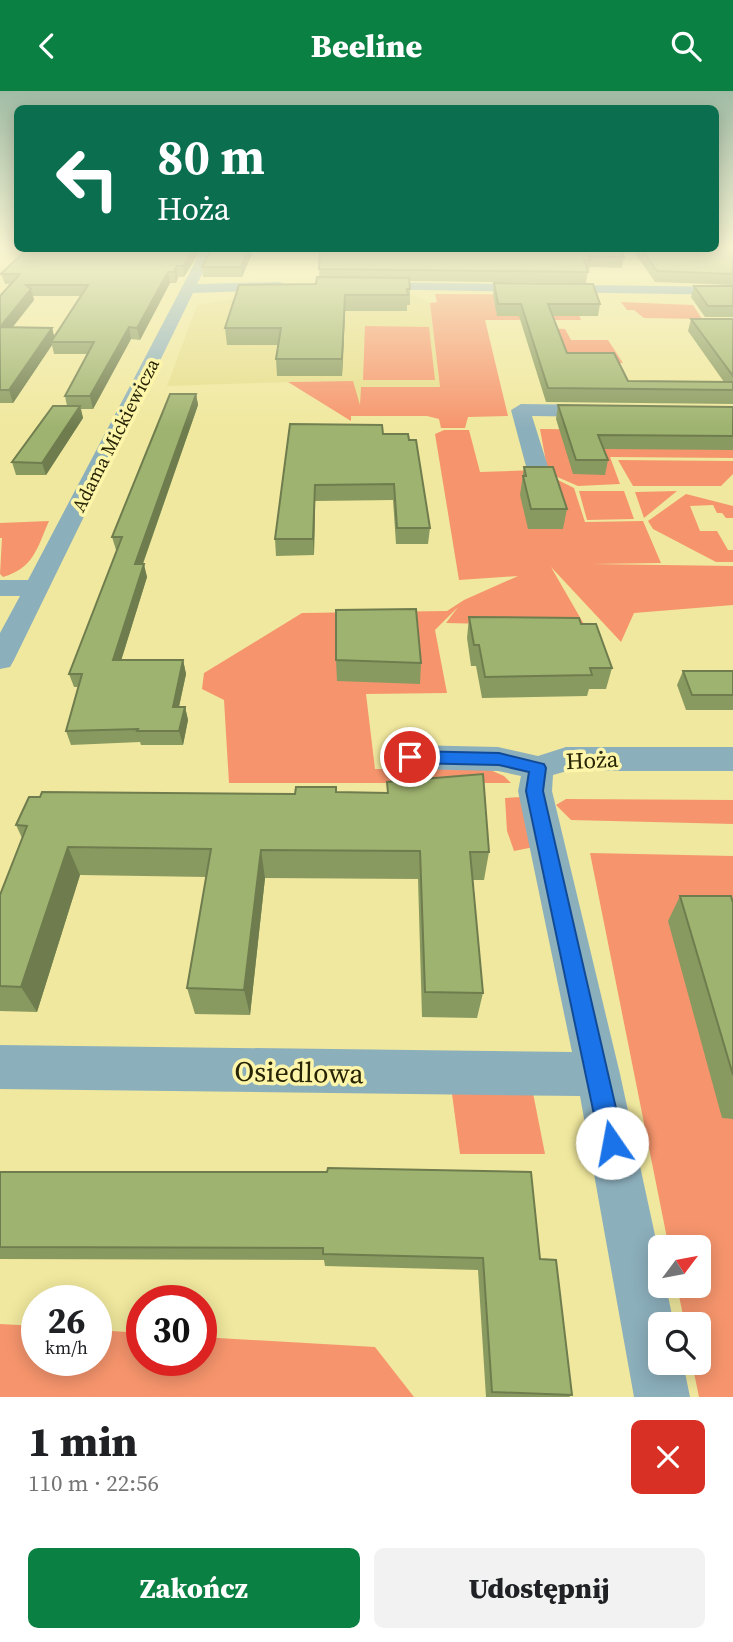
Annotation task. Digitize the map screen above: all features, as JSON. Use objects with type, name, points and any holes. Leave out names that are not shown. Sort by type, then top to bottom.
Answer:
[{"type":"street","name":"Adama Mickiewicza","points":[[36,588],[181,306]]},
{"type":"street","points":[[538,470],[522,410],[619,411]]},
{"type":"street","points":[[0,588],[36,588],[0,660]]},
{"type":"street","name":"Hoża","points":[[410,757],[499,759],[538,768],[566,759],[733,759]]},
{"type":"street","points":[[538,768],[535,791],[598,1074],[662,1397]]},
{"type":"street","name":"Osiedlowa","points":[[0,1067],[598,1074]]},
{"type":"shaded area","points":[[197,306],[430,306],[440,387],[359,412],[320,381],[167,386]]},
{"type":"shaded area","points":[[430,306],[576,306],[581,320],[485,320],[508,416],[468,417],[465,428],[441,428],[439,419],[427,416],[351,416],[351,421],[288,382],[353,381],[360,405],[361,387],[440,387]]},
{"type":"shaded area","points":[[624,306],[694,306],[702,319],[644,318],[634,310],[627,310]]},
{"type":"shaded area","points":[[365,326],[429,327],[435,380],[363,380]]},
{"type":"shaded area","points":[[546,328],[565,329],[571,340],[608,340],[623,363],[561,363]]},
{"type":"shaded area","points":[[540,429],[733,431],[733,458],[610,457],[620,484],[578,486],[548,473]]},
{"type":"shaded area","points":[[444,430],[469,430],[480,472],[538,470],[574,488],[585,522],[643,521],[661,563],[592,564],[733,566],[733,605],[634,613],[621,642],[551,567],[585,626],[446,623],[458,607],[435,630],[447,693],[366,694],[375,769],[488,769],[504,776],[511,783],[229,783],[224,700],[202,689],[204,673],[302,613],[447,611],[464,600],[518,576],[459,580],[435,434]]},
{"type":"shaded area","points":[[618,460],[733,461],[733,474],[721,486],[633,486]]},
{"type":"shaded area","points":[[579,491],[624,491],[634,519],[587,520]]},
{"type":"shaded area","points":[[677,491],[644,518],[635,492]]},
{"type":"shaded area","points":[[686,494],[733,506],[733,518],[726,518],[722,513],[717,513],[713,505],[690,506],[700,531],[717,531],[728,550],[733,550],[733,562],[716,562],[653,529],[648,521]]},
{"type":"shaded area","points":[[49,521],[33,556],[22,568],[3,577],[0,574],[0,523]]},
{"type":"shaded area","points":[[521,797],[534,847],[514,851],[507,831],[505,798]]},
{"type":"shaded area","points":[[566,799],[733,800],[733,824],[571,820],[556,805]]},
{"type":"shaded area","points":[[590,853],[733,856],[733,1397],[699,1397],[694,1375],[711,1375],[711,1312],[682,1312],[680,1299],[711,1298],[711,1235],[666,1235]]},
{"type":"shaded area","points":[[533,1093],[545,1154],[460,1154],[452,1094]]},
{"type":"shaded area","points":[[0,1324],[21,1325],[21,1376],[112,1376],[112,1331],[126,1332],[126,1376],[217,1376],[217,1338],[375,1347],[414,1397],[0,1397]]},
{"type":"building","points":[[0,306],[17,306],[0,327]]},
{"type":"building","points":[[74,306],[149,306],[137,328],[129,327],[90,396],[65,396],[94,342],[51,342]]},
{"type":"building","points":[[232,306],[344,306],[342,359],[276,359],[281,328],[225,328]]},
{"type":"building","points":[[522,306],[549,306],[567,353],[614,353],[628,381],[733,382],[733,390],[548,388]]},
{"type":"building","points":[[691,319],[733,319],[733,376]]},
{"type":"building","points":[[0,327],[52,328],[9,390],[0,390]]},
{"type":"building","points":[[170,394],[196,394],[135,564],[144,564],[113,660],[183,660],[173,707],[185,707],[179,731],[66,731],[82,674],[69,674],[122,537],[112,537]]},
{"type":"building","points":[[558,405],[733,407],[733,436],[598,435],[608,460],[576,460]]},
{"type":"building","points":[[53,406],[80,406],[42,463],[12,462]]},
{"type":"building","points":[[290,424],[382,425],[383,434],[408,434],[409,440],[416,440],[430,528],[397,528],[394,484],[315,485],[313,539],[275,539]]},
{"type":"building","points":[[524,467],[553,467],[567,509],[531,509],[523,476],[526,476]]},
{"type":"building","points":[[416,609],[421,663],[336,660],[336,610]]},
{"type":"building","points":[[469,617],[579,618],[581,624],[596,624],[612,668],[590,668],[592,675],[485,677],[479,645],[474,645]]},
{"type":"building","points":[[683,671],[733,671],[733,695],[692,695]]},
{"type":"building","points":[[483,774],[489,852],[470,852],[483,993],[425,992],[420,851],[261,850],[244,990],[187,988],[211,849],[68,847],[21,987],[0,986],[0,895],[27,826],[16,825],[29,797],[40,797],[42,792],[295,794],[296,787],[336,787],[336,792],[388,793],[387,782]]},
{"type":"building","points":[[680,896],[731,896],[733,1075]]},
{"type":"building","points":[[328,1168],[531,1172],[540,1259],[556,1260],[572,1395],[492,1392],[483,1258],[323,1254],[323,1248],[0,1247],[0,1172],[327,1172]]},
{"type":"route","points":[[410,757],[499,759],[538,768],[535,791],[612,1143]]}]
